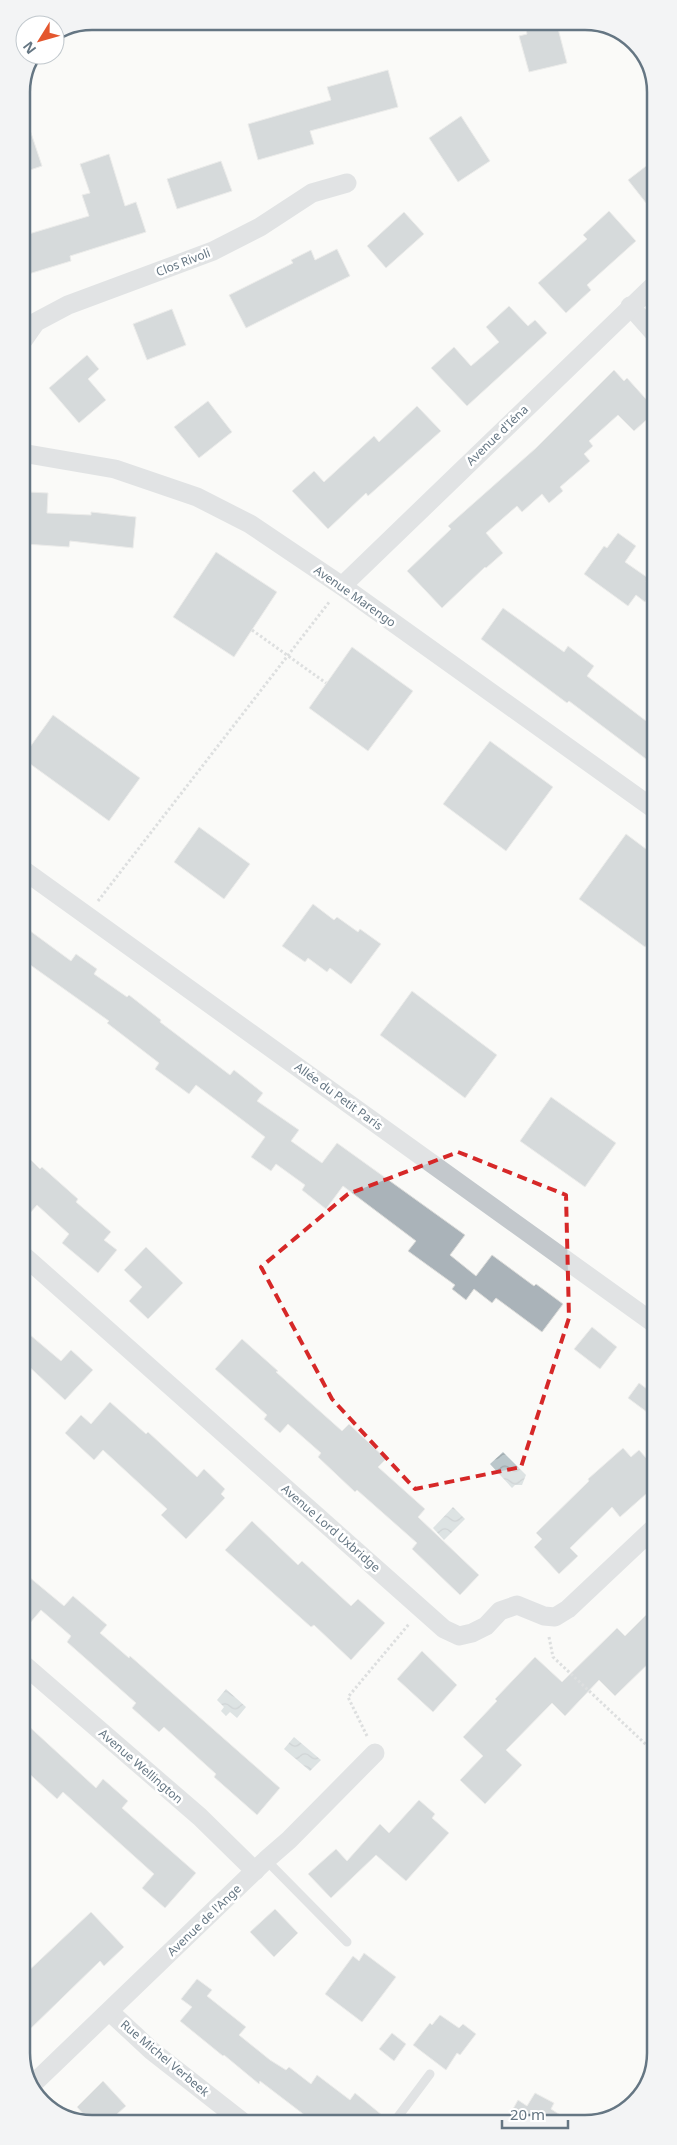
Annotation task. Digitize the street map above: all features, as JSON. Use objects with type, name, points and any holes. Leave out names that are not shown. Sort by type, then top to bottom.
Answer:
[{"type":"street","name":"Clos Rivoli","points":[[30,331],[36,322],[68,305],[213,251],[260,227],[312,193],[347,183]]},
{"type":"street","name":"Avenue d'Iéna","points":[[342,586],[647,291]]},
{"type":"street","points":[[630,306],[647,325]]},
{"type":"street","name":"Avenue Marengo","points":[[30,454],[115,469],[197,497],[250,524],[342,586],[647,804]]},
{"type":"street","name":"Allée du Petit Paris","points":[[30,875],[647,1318]]},
{"type":"street","name":"Avenue Lord Uxbridge","points":[[30,1261],[444,1629],[459,1636],[472,1633],[486,1626],[500,1611],[517,1605],[544,1616]]},
{"type":"street","points":[[544,1616],[555,1617],[568,1608],[647,1534]]},
{"type":"street","name":"Avenue Wellington","points":[[30,1670],[200,1818],[260,1865]]},
{"type":"street","name":"Avenue de l'Ange","points":[[36,2082],[260,1865],[289,1840],[375,1752]]},
{"type":"street","name":"Rue Michel Verbeek","points":[[110,2012],[152,2051],[234,2115]]},
{"type":"lane","points":[[260,1865],[347,1942]]},
{"type":"lane","points":[[399,2115],[430,2074]]},
{"type":"path","points":[[87,915],[342,586]]},
{"type":"path","points":[[252,630],[326,683]]},
{"type":"path","points":[[375,1752],[348,1697],[422,1608]]},
{"type":"path","points":[[544,1616],[553,1657],[647,1745]]},
{"type":"highlighted area","points":[[458,1152],[566,1195],[569,1318],[521,1467],[415,1489],[332,1399],[261,1267],[348,1194]]},
{"type":"water","points":[[503,1452],[526,1475],[522,1485],[515,1485],[512,1488],[490,1464]]},
{"type":"water","points":[[453,1507],[465,1519],[444,1540],[433,1528]]},
{"type":"water","points":[[226,1689],[246,1707],[237,1718],[230,1712],[226,1716],[221,1711],[224,1707],[217,1700]]},
{"type":"water","points":[[294,1737],[321,1760],[310,1771],[284,1749]]},
{"type":"building","points":[[526,30],[558,30],[567,63],[529,72],[519,36],[527,34]]},
{"type":"building","points":[[388,70],[398,107],[310,131],[314,144],[258,160],[248,124],[331,100],[327,87]]},
{"type":"building","points":[[461,116],[490,161],[458,182],[429,138]]},
{"type":"building","points":[[30,130],[42,166],[30,170]]},
{"type":"building","points":[[109,154],[125,206],[136,202],[146,232],[70,256],[71,261],[30,274],[30,234],[89,216],[82,195],[90,193],[80,164]]},
{"type":"building","points":[[221,161],[232,191],[177,209],[167,179]]},
{"type":"building","points":[[647,165],[647,204],[628,180]]},
{"type":"building","points":[[609,211],[636,241],[587,285],[591,290],[566,313],[538,283],[587,239],[583,235]]},
{"type":"building","points":[[404,212],[424,234],[386,268],[367,246]]},
{"type":"building","points":[[337,249],[350,276],[246,328],[229,295],[293,263],[291,260],[311,250],[315,260]]},
{"type":"building","points":[[509,306],[528,326],[535,320],[547,333],[467,406],[431,368],[454,347],[471,366],[499,342],[486,327]]},
{"type":"building","points":[[172,309],[186,345],[147,360],[133,324]]},
{"type":"building","points":[[87,355],[99,369],[88,379],[106,400],[79,423],[49,388]]},
{"type":"building","points":[[614,370],[624,381],[627,378],[647,400],[647,419],[634,431],[618,415],[589,441],[593,446],[584,454],[590,461],[560,487],[563,491],[549,503],[542,494],[522,512],[517,506],[486,533],[503,553],[485,567],[442,608],[407,571],[451,529],[448,526],[536,448]]},
{"type":"building","points":[[208,401],[232,432],[199,458],[174,427]]},
{"type":"building","points":[[417,406],[441,431],[368,496],[366,493],[328,529],[292,491],[314,471],[324,482],[374,436],[379,442]]},
{"type":"building","points":[[30,492],[48,493],[47,513],[91,515],[91,512],[136,517],[133,548],[70,541],[69,547],[30,544]]},
{"type":"building","points":[[618,533],[636,546],[625,562],[647,577],[647,599],[645,602],[636,595],[628,606],[584,574],[604,546],[607,548]]},
{"type":"building","points":[[216,552],[277,592],[234,657],[173,617]]},
{"type":"building","points":[[503,608],[564,652],[568,646],[594,666],[587,676],[647,722],[647,760],[569,701],[567,703],[481,639]]},
{"type":"building","points":[[352,647],[413,691],[368,751],[309,708]]},
{"type":"building","points":[[53,715],[140,778],[109,821],[30,764],[30,747]]},
{"type":"building","points":[[490,741],[553,787],[506,851],[443,804]]},
{"type":"building","points":[[199,827],[250,864],[224,899],[174,862]]},
{"type":"building","points":[[626,834],[647,850],[647,944],[645,947],[579,899]]},
{"type":"building","points":[[313,904],[334,920],[337,917],[358,932],[360,929],[381,944],[351,984],[330,968],[327,972],[308,958],[305,962],[282,946]]},
{"type":"building","points":[[30,931],[71,961],[76,954],[97,969],[94,974],[127,997],[129,995],[161,1020],[160,1022],[230,1075],[234,1070],[263,1093],[257,1101],[299,1130],[291,1141],[322,1163],[337,1143],[465,1235],[450,1255],[476,1276],[492,1255],[534,1286],[536,1284],[563,1304],[542,1332],[496,1298],[492,1303],[474,1289],[466,1300],[452,1289],[455,1285],[408,1251],[416,1241],[343,1186],[326,1209],[302,1190],[305,1185],[276,1164],[271,1171],[251,1157],[265,1137],[196,1085],[189,1094],[155,1069],[159,1063],[107,1023],[109,1021],[30,965]]},
{"type":"building","points":[[412,991],[497,1055],[465,1098],[380,1035]]},
{"type":"building","points":[[551,1097],[616,1143],[585,1187],[520,1141]]},
{"type":"building","points":[[30,1159],[40,1169],[42,1167],[78,1199],[76,1202],[111,1232],[104,1240],[117,1250],[98,1273],[62,1243],[69,1234],[37,1205],[30,1213]]},
{"type":"building","points":[[146,1247],[183,1283],[148,1319],[129,1301],[142,1287],[124,1270]]},
{"type":"building","points":[[592,1327],[617,1347],[600,1369],[574,1349]]},
{"type":"building","points":[[30,1335],[61,1361],[71,1350],[93,1370],[65,1400],[30,1368]]},
{"type":"building","points":[[242,1339],[342,1431],[349,1424],[386,1459],[378,1467],[425,1509],[418,1517],[479,1575],[460,1595],[412,1549],[417,1543],[357,1490],[355,1492],[318,1457],[321,1453],[288,1424],[280,1433],[264,1419],[267,1415],[215,1369]]},
{"type":"building","points":[[639,1383],[647,1389],[647,1412],[628,1398]]},
{"type":"building","points":[[110,1402],[146,1434],[148,1432],[197,1477],[204,1469],[225,1489],[221,1494],[225,1498],[186,1539],[161,1515],[167,1509],[103,1450],[94,1460],[65,1433],[81,1415],[91,1424]]},
{"type":"building","points":[[623,1448],[631,1457],[639,1450],[647,1459],[647,1493],[620,1517],[612,1507],[570,1548],[578,1556],[559,1574],[534,1547],[542,1539],[536,1533],[589,1481],[588,1479]]},
{"type":"building","points":[[252,1521],[298,1565],[302,1561],[351,1606],[358,1599],[385,1623],[351,1660],[314,1625],[311,1627],[225,1550]]},
{"type":"building","points":[[30,1578],[64,1606],[73,1596],[107,1625],[100,1633],[129,1658],[130,1656],[280,1788],[257,1815],[214,1777],[216,1774],[164,1727],[159,1732],[132,1708],[136,1703],[67,1642],[71,1636],[41,1610],[30,1623]]},
{"type":"building","points":[[647,1614],[647,1665],[615,1696],[599,1680],[565,1716],[552,1703],[506,1750],[522,1765],[485,1804],[460,1780],[483,1756],[463,1737],[497,1701],[495,1699],[535,1657],[562,1682],[617,1628],[625,1636]]},
{"type":"building","points":[[422,1651],[457,1685],[433,1712],[397,1679]]},
{"type":"building","points":[[30,1727],[96,1788],[103,1779],[128,1801],[122,1808],[196,1873],[165,1908],[142,1888],[154,1874],[63,1792],[57,1799],[30,1774]]},
{"type":"building","points":[[419,1800],[435,1814],[432,1818],[449,1833],[406,1881],[376,1855],[331,1898],[308,1874],[336,1849],[347,1861],[380,1824],[389,1833]]},
{"type":"building","points":[[275,1909],[298,1933],[274,1957],[250,1932]]},
{"type":"building","points":[[91,1912],[124,1947],[104,1966],[100,1961],[30,2029],[30,1969]]},
{"type":"building","points":[[364,1953],[396,1977],[362,2022],[325,1994],[353,1956],[359,1961]]},
{"type":"building","points":[[197,1979],[212,1990],[207,1996],[246,2027],[239,2035],[270,2060],[286,2070],[289,2067],[311,2084],[317,2075],[350,2100],[355,2093],[382,2115],[305,2115],[260,2081],[259,2084],[180,2021],[192,2007],[181,1999]]},
{"type":"building","points":[[440,2015],[459,2028],[463,2024],[476,2034],[460,2055],[457,2053],[446,2070],[413,2045],[430,2023],[432,2025]]},
{"type":"building","points":[[392,2033],[406,2044],[394,2061],[379,2049]]},
{"type":"building","points":[[103,2081],[126,2106],[116,2115],[84,2114],[77,2107]]},
{"type":"building","points":[[535,2093],[554,2103],[551,2109],[560,2115],[510,2115],[518,2100],[527,2106]]}]
